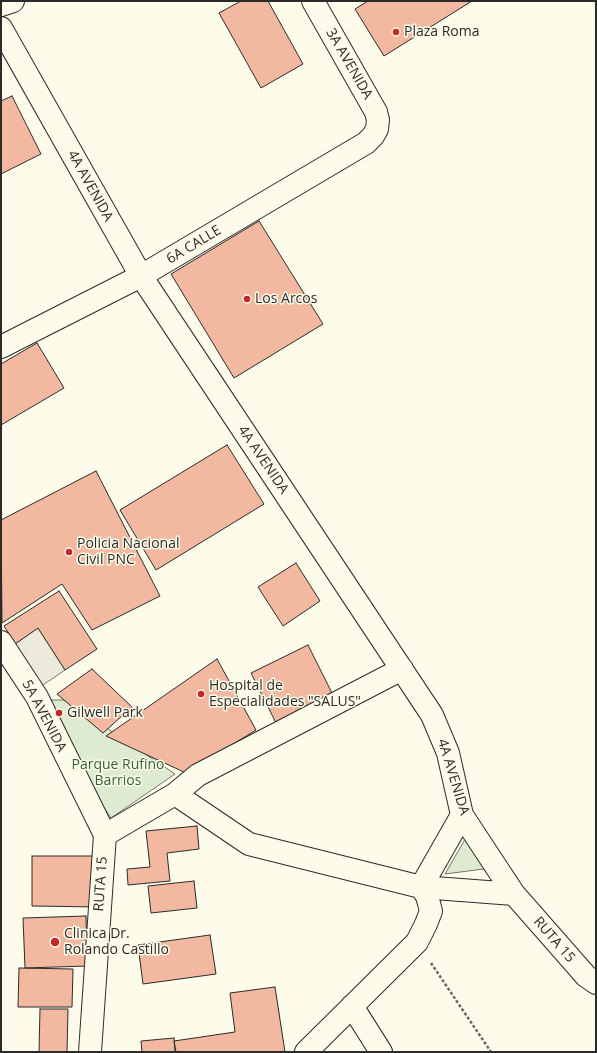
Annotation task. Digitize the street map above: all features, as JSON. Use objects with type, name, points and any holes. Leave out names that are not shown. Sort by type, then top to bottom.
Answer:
[{"type":"street","points":[[1,5],[13,1]]},
{"type":"street","name":"3A AVENIDA","points":[[313,1],[376,112],[378,120],[376,129]]},
{"type":"street","name":"4A AVENIDA","points":[[1,28],[141,276],[432,715],[448,753],[462,815],[514,894]]},
{"type":"street","name":"6A CALLE","points":[[1,347],[141,276],[366,143],[373,136],[376,129]]},
{"type":"street","name":"5A AVENIDA","points":[[1,642],[37,697],[105,835]]},
{"type":"street","points":[[105,835],[175,794],[198,775],[402,669]]},
{"type":"street","points":[[175,794],[249,844],[421,887],[514,894]]},
{"type":"street","points":[[421,887],[462,815]]},
{"type":"street","name":"RUTA 15","points":[[90,1052],[105,835]]},
{"type":"street","points":[[306,1052],[417,942],[431,911],[428,896],[421,887]]},
{"type":"street","name":"RUTA 15","points":[[514,894],[593,974]]},
{"type":"street","points":[[352,1006],[381,1052]]},
{"type":"path","points":[[417,942],[491,1052]]},
{"type":"green space","name":"Parque Rufino Barrios","points":[[47,700],[65,700],[175,774],[111,818],[73,762]]},
{"type":"green space","points":[[468,834],[491,868],[445,874]]},
{"type":"shaded area","points":[[38,628],[65,670],[40,687],[15,644]]},
{"type":"building","points":[[241,1],[268,1],[303,64],[261,88],[219,13]]},
{"type":"building","name":"Plaza Roma","points":[[368,1],[472,1],[384,56],[355,9]]},
{"type":"building","points":[[12,96],[41,154],[1,174],[1,101]]},
{"type":"building","name":"Los Arcos","points":[[259,221],[323,324],[234,378],[171,274]]},
{"type":"building","points":[[37,343],[64,388],[1,425],[1,364]]},
{"type":"building","points":[[227,445],[264,504],[156,570],[120,510]]},
{"type":"building","name":"Policia Nacional Civil PNC","points":[[96,471],[160,596],[92,630],[62,584],[2,623],[1,520]]},
{"type":"building","points":[[296,563],[320,601],[283,626],[258,587]]},
{"type":"building","points":[[59,591],[97,649],[65,670],[38,628],[15,644],[4,626]]},
{"type":"building","points":[[308,645],[336,701],[279,729],[251,673]]},
{"type":"building","name":"Hospital de Especialidades \"SALUS\"","points":[[217,659],[256,730],[186,773],[106,736]]},
{"type":"building","points":[[92,669],[132,707],[103,733],[57,694]]},
{"type":"building","points":[[197,826],[199,849],[167,853],[170,881],[128,885],[127,869],[150,867],[146,831]]},
{"type":"building","points":[[32,856],[99,856],[98,907],[32,906]]},
{"type":"building","points":[[194,881],[197,908],[151,913],[148,886]]},
{"type":"building","name":"Clinica Dr. Rolando Castillo","points":[[86,916],[87,966],[25,968],[23,918]]},
{"type":"building","points":[[210,935],[216,974],[143,984],[138,945]]},
{"type":"building","points":[[19,968],[73,969],[72,1007],[18,1007]]},
{"type":"building","points":[[275,987],[285,1052],[176,1052],[174,1041],[235,1032],[230,993]]},
{"type":"building","points":[[40,1009],[68,1009],[67,1052],[39,1052]]},
{"type":"building","points":[[174,1038],[175,1052],[142,1052],[141,1041]]},
{"type":"place","name":"Plaza Roma","points":[[396,32]]},
{"type":"place","name":"Los Arcos","points":[[247,299]]},
{"type":"place","name":"Policia Nacional Civil PNC","points":[[69,552]]},
{"type":"place","name":"Hospital de Especialidades \"SALUS\"","points":[[201,694]]},
{"type":"place","name":"Gilwell Park","points":[[59,713]]},
{"type":"place","name":"Clinica Dr. Rolando Castillo","points":[[55,942]]}]
